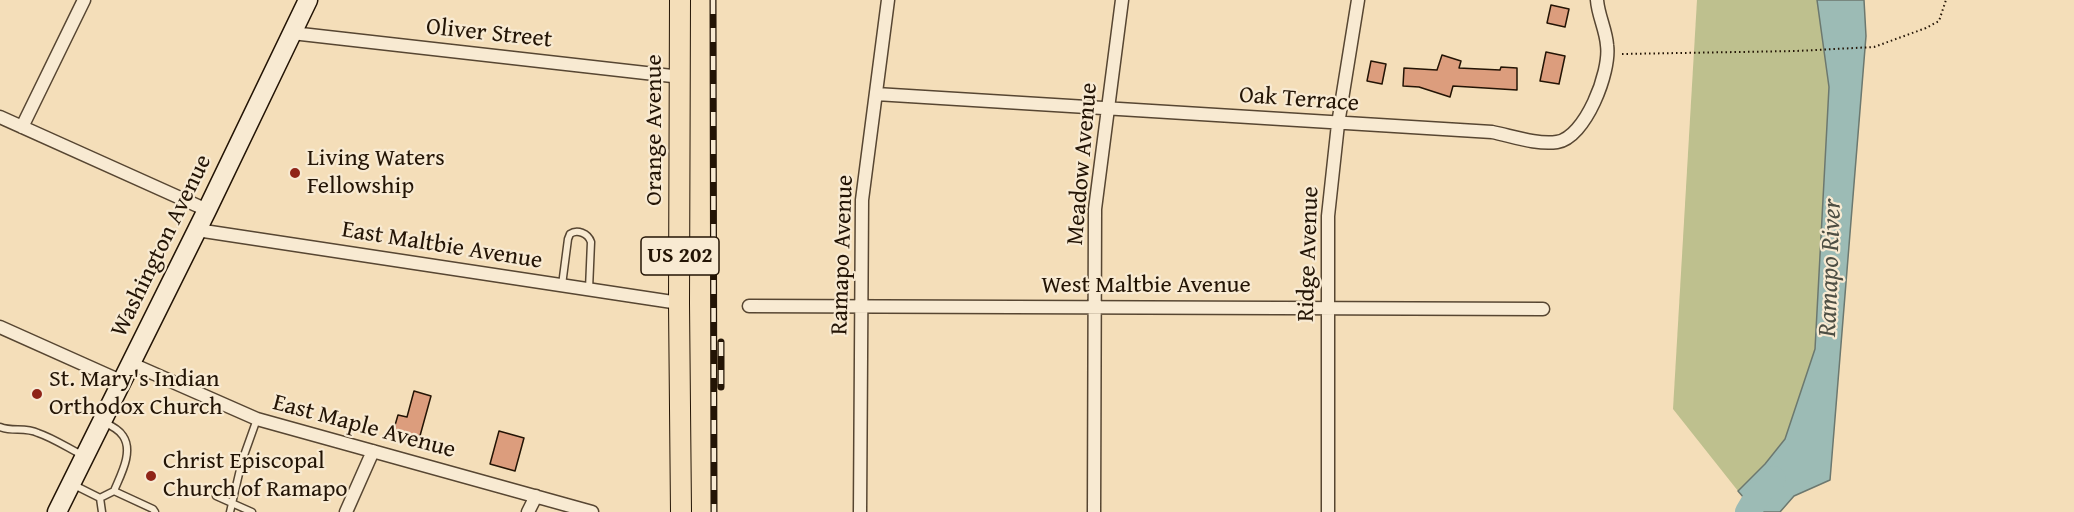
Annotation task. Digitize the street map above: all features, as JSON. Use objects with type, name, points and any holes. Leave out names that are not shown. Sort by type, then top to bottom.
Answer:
[{"type":"main road","name":"Orange Avenue","points":[[680,0],[681,512]]},
{"type":"street","points":[[22,127],[84,0]]},
{"type":"street","name":"Washington Avenue","points":[[57,512],[132,364],[308,0]]},
{"type":"street","name":"Ramapo Avenue","points":[[860,512],[862,200],[888,0]]},
{"type":"street","name":"Meadow Avenue","points":[[1094,512],[1095,209],[1122,0]]},
{"type":"street","name":"Ridge Avenue","points":[[1328,512],[1328,216],[1338,124],[1358,0]]},
{"type":"street","name":"Oak Terrace","points":[[876,94],[1492,132],[1547,143],[1559,142],[1577,130],[1602,87],[1606,71],[1607,44],[1597,0]]},
{"type":"street","name":"Oliver Street","points":[[292,33],[681,77]]},
{"type":"street","points":[[0,117],[207,210]]},
{"type":"street","name":"East Maltbie Avenue","points":[[197,230],[679,303]]},
{"type":"street","name":"West Maltbie Avenue","points":[[749,306],[1543,309]]},
{"type":"street","points":[[0,327],[123,382]]},
{"type":"street","name":"East Maple Avenue","points":[[132,364],[257,419],[592,512]]},
{"type":"street","points":[[346,512],[373,451]]},
{"type":"street","points":[[528,512],[536,496]]},
{"type":"lane","points":[[561,285],[567,239],[570,234],[577,232],[587,235],[591,242],[589,290]]},
{"type":"lane","points":[[230,512],[242,461],[257,419]]},
{"type":"lane","points":[[100,498],[114,491],[123,469],[127,449],[123,435],[103,422]]},
{"type":"lane","points":[[0,427],[8,430],[21,428],[38,432],[85,457]]},
{"type":"lane","points":[[72,484],[100,498]]},
{"type":"lane","points":[[114,491],[155,512]]},
{"type":"lane","points":[[216,496],[252,512]]},
{"type":"lane","points":[[100,498],[102,512]]},
{"type":"path","points":[[1629,54],[1874,47],[1939,21],[1946,0]]},
{"type":"green space","points":[[1697,0],[1817,0],[1829,87],[1815,349],[1785,439],[1765,464],[1738,491],[1673,409]]},
{"type":"water","points":[[1817,0],[1864,0],[1866,36],[1830,480],[1794,496],[1780,512],[1756,512],[1738,491],[1765,464],[1785,439],[1815,349],[1829,87]]},
{"type":"building","points":[[1551,5],[1569,9],[1565,27],[1547,23]]},
{"type":"building","points":[[1546,52],[1565,56],[1559,84],[1540,81]]},
{"type":"building","points":[[1442,55],[1461,61],[1459,68],[1500,70],[1501,67],[1517,68],[1517,90],[1453,86],[1450,97],[1419,87],[1403,86],[1404,68],[1437,70]]},
{"type":"building","points":[[1371,61],[1386,64],[1382,84],[1367,81]]},
{"type":"building","points":[[414,391],[431,396],[418,443],[398,437],[399,434],[393,432],[398,415],[407,417]]},
{"type":"building","points":[[499,431],[524,438],[515,471],[490,464]]},
{"type":"waterway","name":"Ramapo River","points":[[1748,512],[1761,490],[1773,479]]},
{"type":"railway","points":[[713,0],[714,512]]},
{"type":"railway","points":[[721,342],[721,387]]},
{"type":"place","name":"Living Waters Fellowship","points":[[295,173]]},
{"type":"place","name":"St. Mary's Indian Orthodox Church","points":[[37,394]]},
{"type":"place","name":"Christ Episcopal Church of Ramapo","points":[[151,476]]}]
